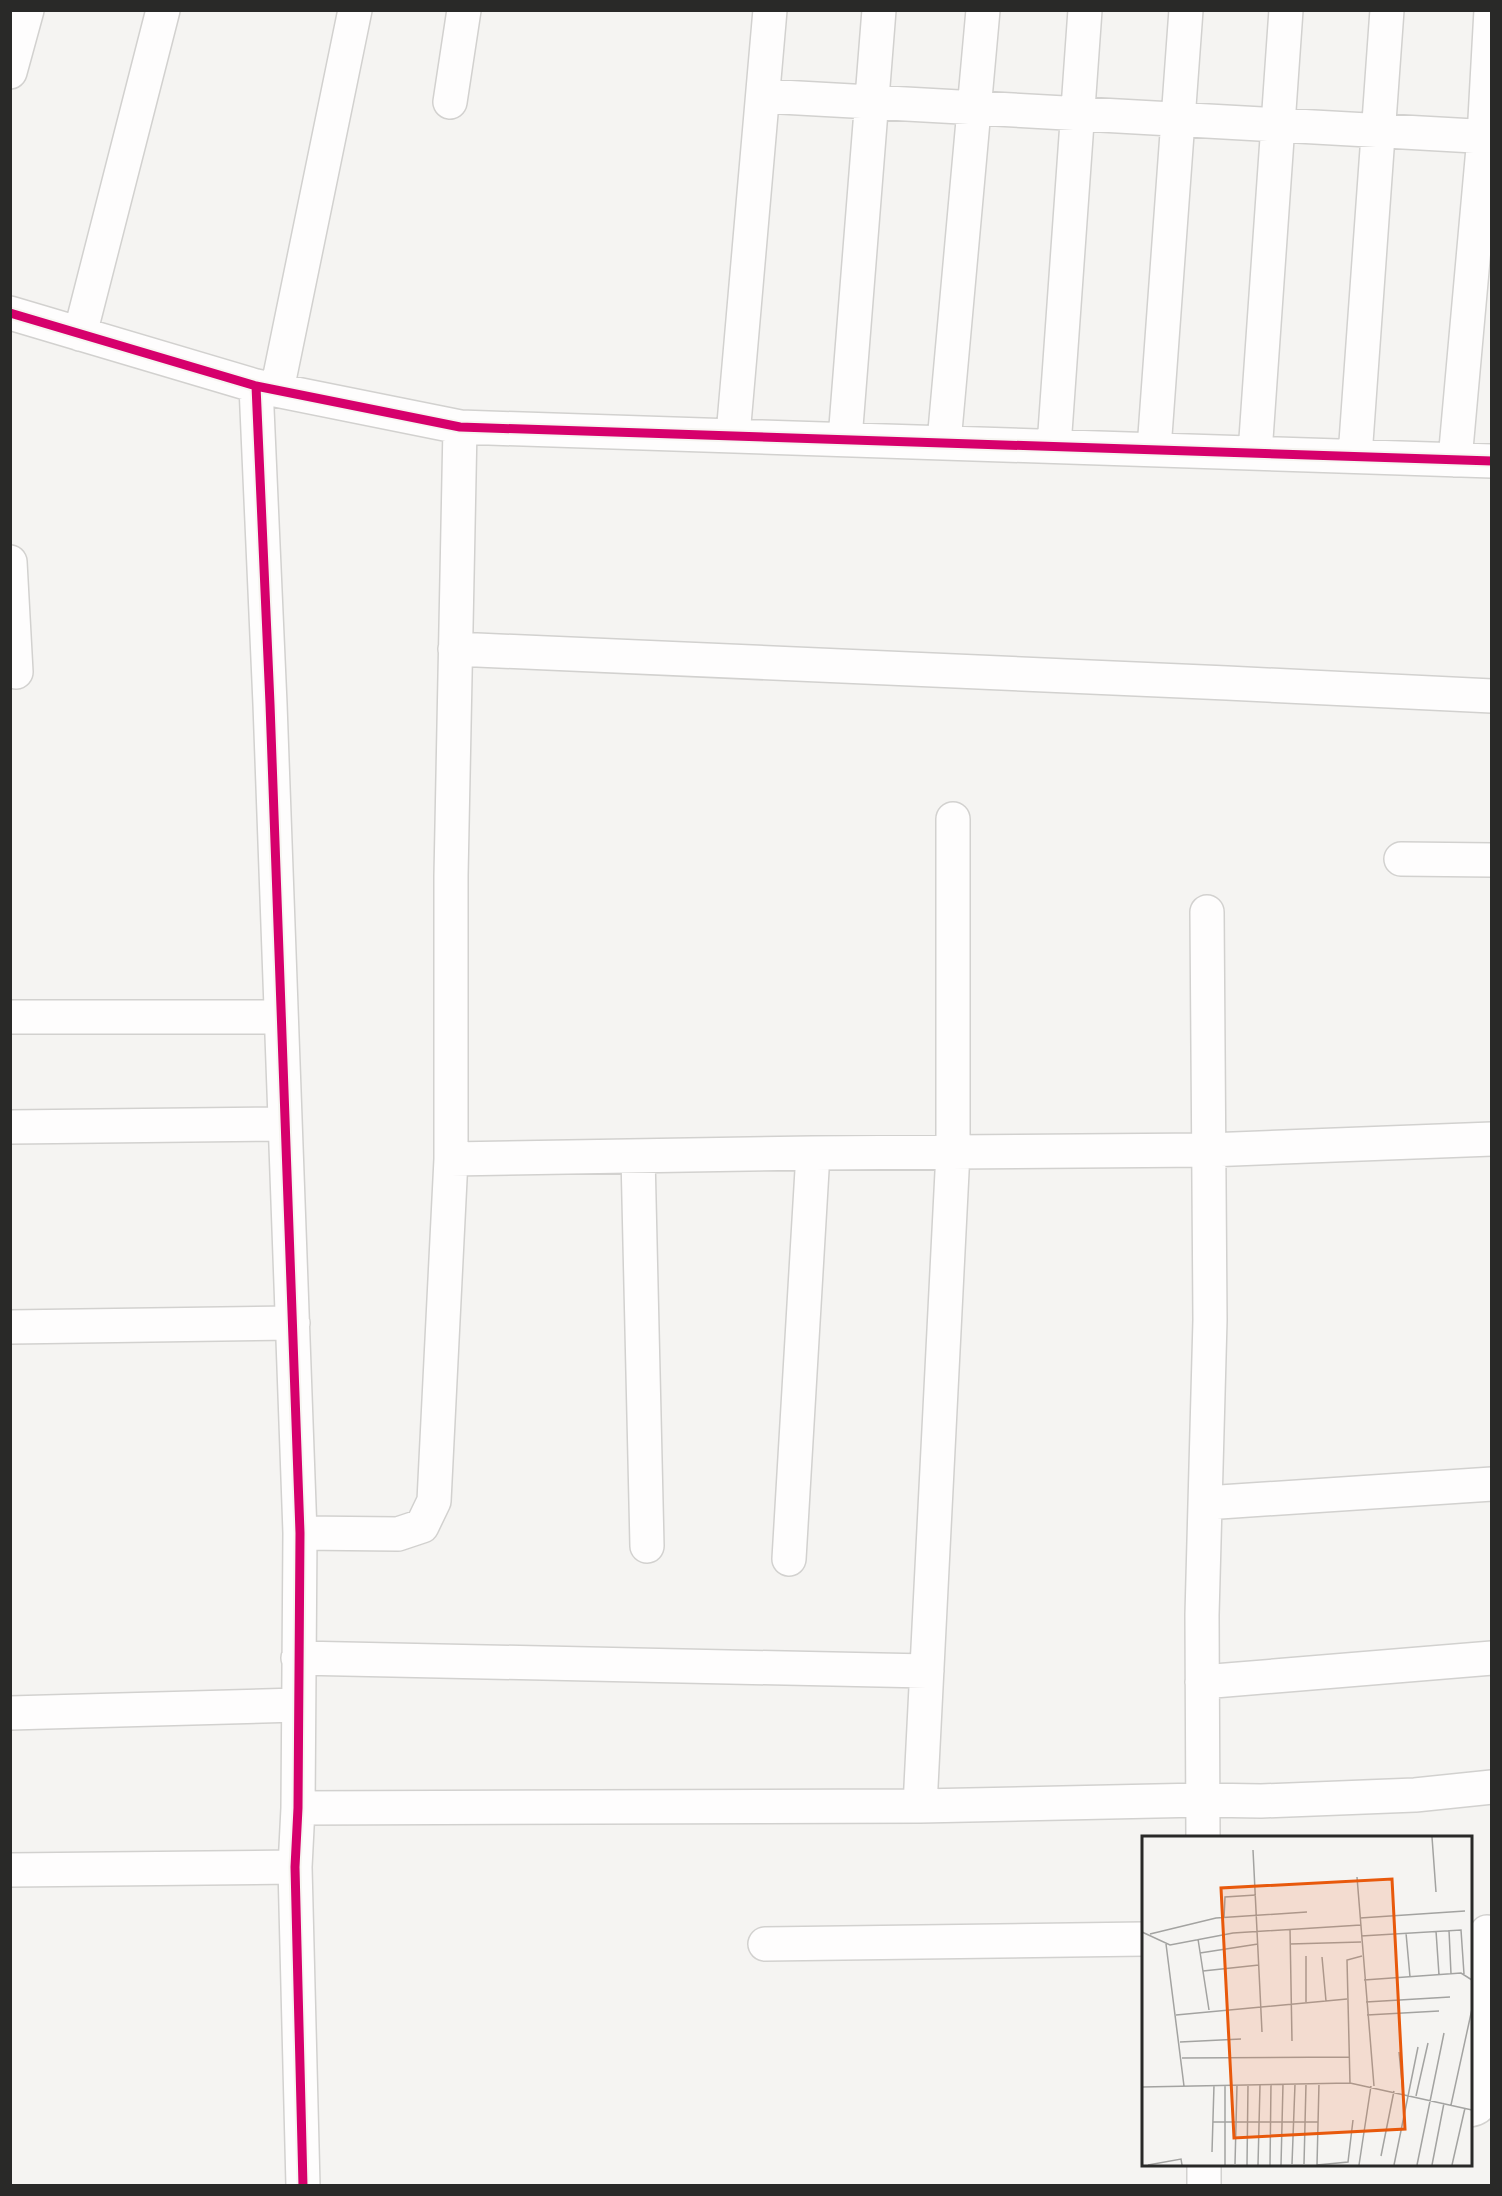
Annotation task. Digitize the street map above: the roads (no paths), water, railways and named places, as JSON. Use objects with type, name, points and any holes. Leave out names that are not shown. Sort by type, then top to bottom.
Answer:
[{"type":"street","points":[[10,72],[27,10]]},
{"type":"street","points":[[81,334],[163,10]]},
{"type":"street","points":[[303,2186],[295,1867],[298,1808],[300,1533],[281,1017],[266,388],[355,10]]},
{"type":"street","points":[[450,102],[464,10]]},
{"type":"street","points":[[733,435],[770,10]]},
{"type":"street","points":[[845,439],[879,10]]},
{"type":"street","points":[[944,442],[983,10]]},
{"type":"street","points":[[1054,446],[1085,10]]},
{"type":"street","points":[[1154,449],[1186,10]]},
{"type":"street","points":[[1255,453],[1286,10]]},
{"type":"street","points":[[1355,456],[1387,10]]},
{"type":"street","points":[[1455,460],[1488,137],[1491,10]]},
{"type":"street","points":[[763,96],[1488,137]]},
{"type":"street","points":[[10,313],[266,388],[460,427],[1491,461]]},
{"type":"street","points":[[300,1533],[398,1534],[422,1526],[434,1501],[451,1159],[451,876],[460,427]]},
{"type":"street","points":[[10,562],[16,672]]},
{"type":"street","points":[[455,649],[1491,696]]},
{"type":"street","points":[[920,1806],[953,1152],[953,819]]},
{"type":"street","points":[[1401,860],[1491,860]]},
{"type":"street","points":[[1203,1836],[1202,1682],[1210,1320],[1207,912]]},
{"type":"street","points":[[10,1017],[281,1017]]},
{"type":"street","points":[[10,1126],[285,1124]]},
{"type":"street","points":[[451,1159],[1208,1150],[1491,1139]]},
{"type":"street","points":[[789,1559],[813,1153]]},
{"type":"street","points":[[638,1156],[647,1546]]},
{"type":"street","points":[[10,1327],[293,1323]]},
{"type":"street","points":[[1205,1503],[1491,1484]]},
{"type":"street","points":[[298,1658],[927,1671]]},
{"type":"street","points":[[1202,1682],[1491,1658]]},
{"type":"street","points":[[10,1713],[297,1706]]},
{"type":"street","points":[[298,1808],[920,1806],[1202,1800],[1261,1801],[1415,1795],[1491,1787]]},
{"type":"street","points":[[10,1870],[295,1867]]},
{"type":"street","points":[[1472,2110],[1485,2099],[1489,2084],[1483,1933]]},
{"type":"street","points":[[765,1944],[1142,1939]]},
{"type":"street","points":[[1204,2166],[1204,2186]]}]
